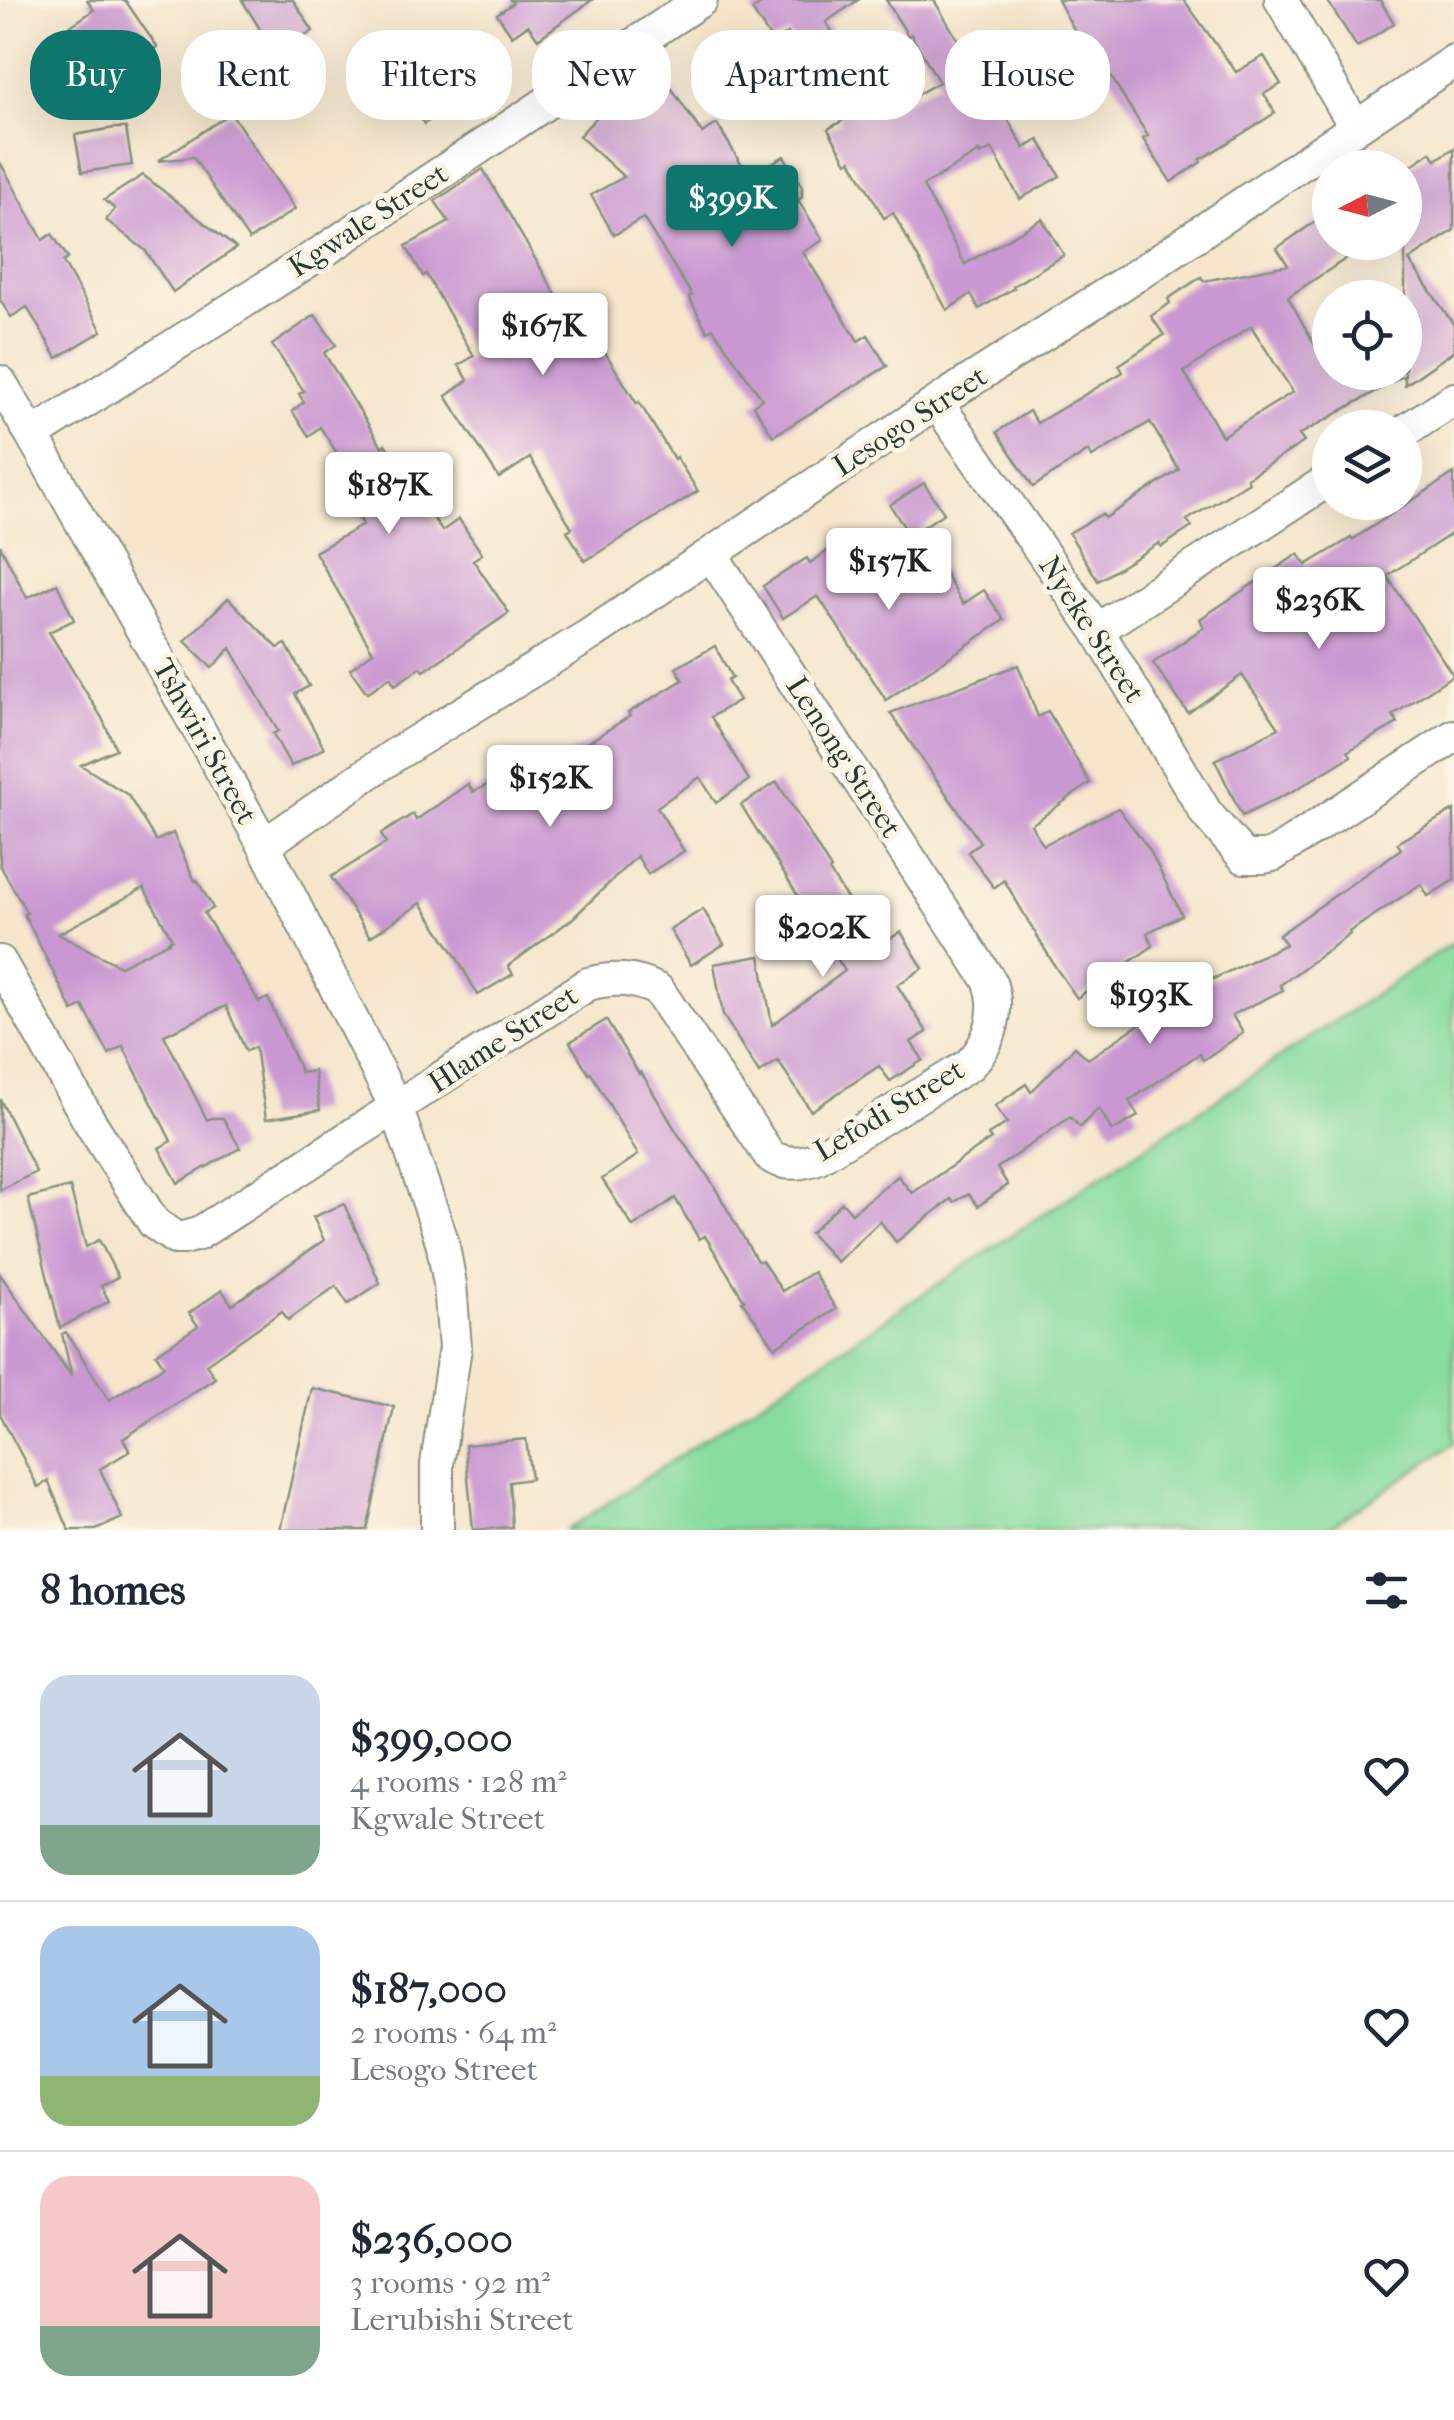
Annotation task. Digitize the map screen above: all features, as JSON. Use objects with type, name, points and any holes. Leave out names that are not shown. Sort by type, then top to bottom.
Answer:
[{"type":"street","name":"Kgwale Street","points":[[32,434],[322,252],[701,0]]},
{"type":"street","points":[[1282,0],[1355,126]]},
{"type":"street","name":"Lesogo Street","points":[[264,845],[396,754],[588,636],[1149,267],[1454,61]]},
{"type":"street","name":"Tshwiri Street","points":[[0,382],[264,845],[396,1107],[442,1241],[450,1284],[455,1348],[437,1464],[437,1530]]},
{"type":"street","points":[[1422,420],[1454,399]]},
{"type":"street","name":"Nyeke Street","points":[[937,403],[1097,630],[1206,813],[1244,857],[1274,855],[1454,736]]},
{"type":"street","points":[[1097,630],[1312,492]]},
{"type":"street","name":"Lenong Street","points":[[711,554],[976,960]]},
{"type":"street","name":"Lefodi Street","points":[[762,1147],[778,1162],[817,1158],[969,1065],[978,1056],[995,1013],[993,990],[976,960]]},
{"type":"street","name":"Hlame Street","points":[[0,962],[88,1118],[154,1223],[175,1238],[198,1234],[588,984],[621,978],[658,990],[762,1147]]},
{"type":"green space","points":[[1454,942],[1454,1444],[1325,1530],[567,1530]]},
{"type":"building","points":[[87,0],[125,0],[145,30],[71,30],[69,27],[94,10]]},
{"type":"building","points":[[242,0],[293,0],[312,30],[261,30]]},
{"type":"building","points":[[510,0],[592,0],[550,30],[532,31],[528,25],[512,36],[512,30],[497,14],[513,3]]},
{"type":"building","points":[[767,0],[858,0],[826,22],[831,30],[765,30],[752,10]]},
{"type":"building","points":[[886,0],[934,0],[952,30],[945,30],[945,120],[1008,120],[1024,148],[1039,140],[1060,176],[1020,199],[992,149],[980,155],[979,152],[923,186],[965,264],[1042,219],[1064,255],[979,309],[971,294],[947,310],[893,213],[884,218],[828,129],[842,121],[925,120],[925,90],[939,82],[925,58],[925,30],[904,30]]},
{"type":"building","points":[[1058,0],[1184,0],[1236,72],[1264,56],[1281,84],[1264,94],[1275,113],[1171,182],[1143,139],[1148,136],[1110,75],[1110,30],[1074,30]]},
{"type":"building","points":[[1327,0],[1380,0],[1394,23],[1357,47]]},
{"type":"building","points":[[671,88],[702,133],[717,124],[749,177],[784,156],[802,186],[802,197],[798,200],[823,240],[803,252],[858,341],[868,335],[887,366],[773,436],[753,405],[762,399],[713,328],[707,331],[689,297],[692,295],[643,218],[614,235],[591,195],[624,177],[579,136],[594,120],[671,120]]},
{"type":"building","points":[[220,120],[236,120],[295,209],[249,240],[193,157],[158,161]]},
{"type":"building","points":[[126,128],[132,165],[82,172],[75,135]]},
{"type":"building","points":[[1454,148],[1454,230],[1422,251],[1422,158],[1431,152],[1436,160]]},
{"type":"building","points":[[0,162],[43,240],[52,234],[68,258],[63,262],[102,331],[57,358],[27,307],[11,317],[0,300]]},
{"type":"building","points":[[483,169],[562,305],[572,299],[637,404],[698,491],[585,561],[567,531],[572,528],[530,458],[499,478],[446,396],[468,380],[459,365],[474,356],[406,246],[449,222],[435,201]]},
{"type":"building","points":[[143,175],[236,248],[173,292],[145,250],[106,220],[115,209],[104,200]]},
{"type":"building","points":[[1312,224],[1312,260],[1344,260],[1288,297],[1312,340],[1312,390],[1378,390],[1343,410],[1312,410],[1312,428],[1299,435],[1304,442],[1187,520],[1192,527],[1098,581],[1069,533],[1102,514],[1105,518],[1179,470],[1150,422],[1092,457],[1088,451],[1033,487],[997,432],[1029,411],[1037,423],[1123,372],[1119,365],[1164,335],[1151,316],[1201,277],[1204,281],[1288,265],[1277,248]],"holes":[[[1251,326],[1293,392],[1222,436],[1184,372]]]},
{"type":"building","points":[[1405,260],[1409,260],[1454,325],[1454,351],[1422,373],[1422,280],[1405,280]]},
{"type":"building","points":[[315,315],[336,345],[324,353],[382,447],[385,444],[442,531],[459,519],[482,554],[473,560],[509,613],[424,671],[421,667],[395,685],[390,677],[367,693],[350,669],[373,652],[315,552],[363,525],[354,506],[367,499],[320,427],[309,436],[292,411],[304,402],[299,394],[304,391],[272,345]]},
{"type":"building","points":[[1454,473],[1454,532],[1387,576],[1453,675],[1393,715],[1398,723],[1348,751],[1351,756],[1242,816],[1215,760],[1279,728],[1242,675],[1188,713],[1153,663],[1204,627],[1200,619],[1298,554],[1306,565],[1382,520],[1422,520],[1422,494]]},
{"type":"building","points":[[924,483],[944,513],[910,536],[890,505]]},
{"type":"building","points":[[841,542],[871,585],[931,550],[963,604],[984,590],[1004,620],[886,700],[818,596],[783,618],[763,586],[807,558],[810,563]]},
{"type":"building","points":[[0,545],[27,598],[57,584],[74,620],[49,632],[102,718],[116,749],[81,765],[128,795],[156,841],[173,833],[195,881],[213,908],[204,913],[259,1002],[268,998],[301,1073],[314,1071],[320,1110],[266,1119],[255,1047],[246,1051],[226,1006],[164,1035],[207,1120],[223,1118],[240,1148],[178,1183],[159,1148],[171,1141],[123,1046],[109,1054],[83,1006],[73,1011],[0,865]],"holes":[[[144,888],[172,939],[120,966],[58,934]]]},
{"type":"building","points":[[228,598],[278,648],[286,644],[309,686],[295,694],[324,748],[291,766],[273,734],[278,731],[231,648],[212,668],[185,641]]},
{"type":"building","points":[[715,646],[732,678],[727,681],[739,700],[711,717],[749,780],[716,803],[700,777],[657,807],[684,851],[648,874],[637,856],[572,919],[508,966],[513,974],[478,995],[421,903],[370,937],[331,877],[386,843],[381,834],[413,814],[416,820],[468,784],[473,792],[546,756],[551,766],[683,680],[676,668]]},
{"type":"building","points":[[1018,665],[1038,717],[1048,711],[1090,783],[1031,825],[1043,845],[1118,808],[1149,849],[1182,915],[1147,933],[1153,946],[1077,998],[1004,880],[994,888],[968,852],[980,842],[890,713]]},
{"type":"building","points":[[777,782],[878,946],[901,932],[923,968],[897,985],[927,1032],[911,1042],[923,1060],[890,1081],[879,1066],[811,1111],[778,1061],[759,1073],[723,1015],[714,964],[760,956],[772,1025],[845,971],[741,805]]},
{"type":"building","points":[[1454,810],[1454,880],[1428,896],[1421,884],[1280,985],[1283,990],[1232,1015],[1243,1033],[1203,1060],[1199,1054],[1129,1101],[1138,1116],[1112,1131],[1099,1108],[1080,1127],[1070,1117],[997,1168],[1008,1185],[978,1206],[969,1194],[954,1202],[951,1199],[896,1242],[880,1221],[837,1262],[810,1233],[842,1202],[852,1213],[898,1176],[912,1193],[991,1139],[988,1135],[1007,1123],[995,1106],[1026,1084],[1031,1092],[1075,1047],[1088,1059],[1208,978],[1209,981],[1286,944],[1279,935],[1401,849],[1397,843]]},
{"type":"building","points":[[703,909],[724,944],[691,965],[670,930]]},
{"type":"building","points":[[606,1020],[711,1181],[757,1261],[762,1261],[782,1291],[813,1272],[836,1309],[775,1347],[742,1301],[705,1236],[699,1239],[675,1198],[633,1227],[602,1179],[638,1155],[570,1042]]},
{"type":"building","points":[[0,1099],[36,1172],[0,1190]]},
{"type":"building","points":[[70,1187],[86,1247],[99,1240],[118,1277],[101,1286],[109,1301],[60,1328],[28,1198]]},
{"type":"building","points":[[344,1204],[380,1283],[348,1304],[336,1286],[288,1320],[282,1311],[206,1364],[215,1378],[123,1439],[130,1451],[100,1469],[122,1518],[96,1530],[69,1530],[48,1481],[38,1487],[0,1414],[0,1274],[72,1377],[62,1334],[66,1332],[109,1400],[164,1366],[156,1354],[198,1326],[189,1313],[222,1290],[232,1305],[324,1240],[313,1217]]},
{"type":"building","points":[[312,1388],[394,1407],[367,1530],[280,1530]]},
{"type":"building","points":[[526,1439],[531,1479],[509,1482],[512,1527],[473,1530],[465,1445]]}]
